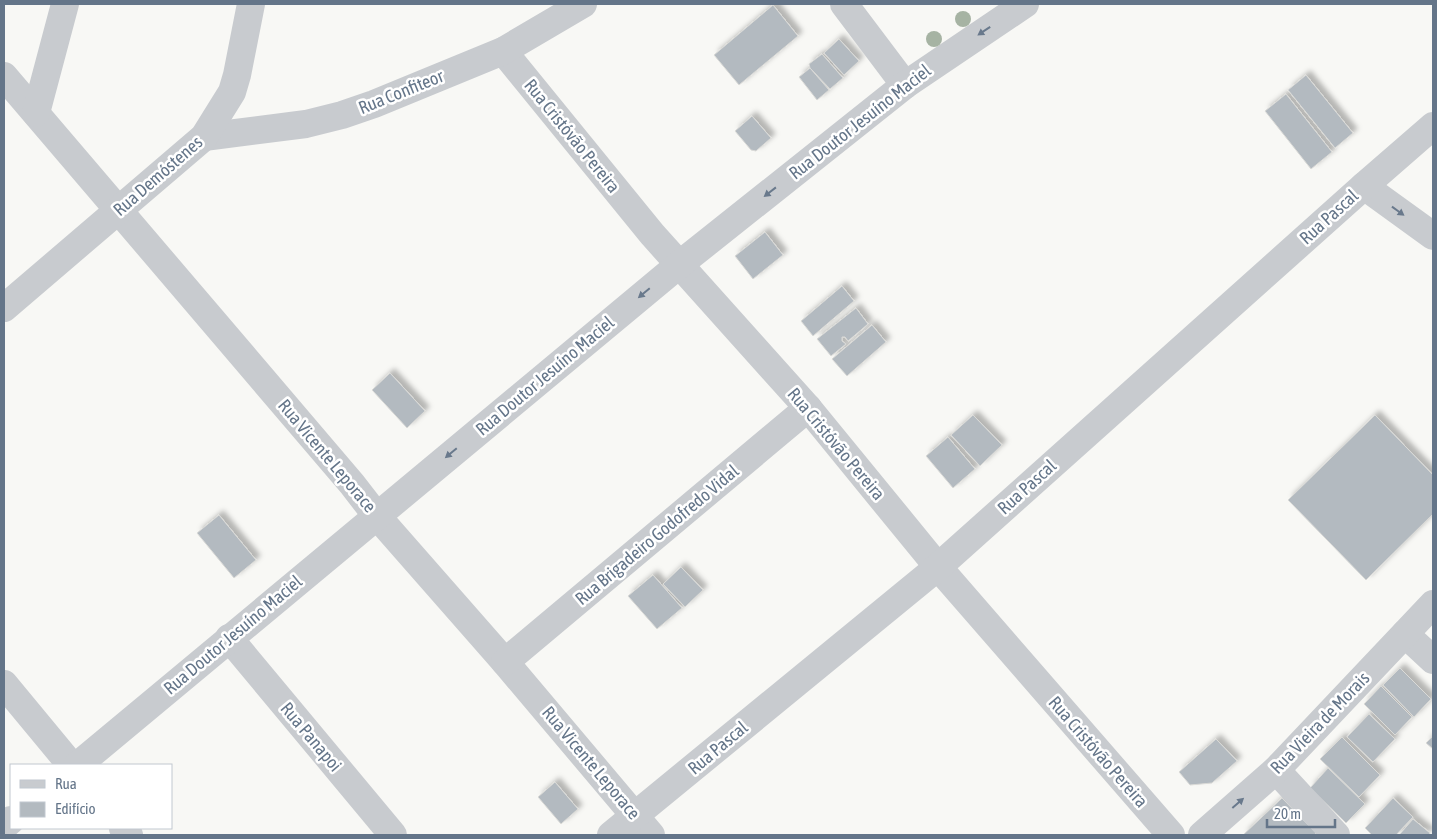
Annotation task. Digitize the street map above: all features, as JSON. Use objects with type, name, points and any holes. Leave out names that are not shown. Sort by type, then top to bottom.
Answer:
[{"type":"street","points":[[36,113],[65,4]]},
{"type":"street","name":"Rua Demóstenes","points":[[4,308],[204,137],[232,92],[251,4]]},
{"type":"street","name":"Rua Confiteor","points":[[204,137],[306,124],[342,115],[374,104],[503,51],[583,4]]},
{"type":"street","points":[[844,4],[905,85]]},
{"type":"street","name":"Rua Doutor Jesuíno Maciel","points":[[79,764],[376,515],[680,264],[905,85],[1025,4]]},
{"type":"street","name":"Rua Cristóvão Pereira","points":[[503,51],[652,234],[808,408],[938,567],[1170,835]]},
{"type":"street","name":"Rua Vicente Leporace","points":[[4,76],[120,210],[352,484],[376,515],[505,662],[643,826]]},
{"type":"street","name":"Rua Pascal","points":[[611,835],[643,826],[938,567],[1433,126]]},
{"type":"street","points":[[1364,186],[1433,236]]},
{"type":"street","name":"Rua Brigadeiro Godofredo Vidal","points":[[505,662],[808,408]]},
{"type":"street","name":"Rua Vieira de Morais","points":[[1202,835],[1276,770],[1433,604]]},
{"type":"street","points":[[1405,634],[1433,660]]},
{"type":"street","name":"Rua Panapoi","points":[[229,638],[393,835]]},
{"type":"street","points":[[4,684],[70,764]]},
{"type":"street","points":[[1276,770],[1336,835]]},
{"type":"building","points":[[773,5],[798,36],[739,85],[714,55]]},
{"type":"building","points":[[839,39],[859,61],[844,75],[824,53]]},
{"type":"building","points":[[822,54],[843,78],[830,89],[810,68],[809,64]]},
{"type":"building","points":[[810,68],[829,90],[817,100],[799,77]]},
{"type":"building","points":[[1306,75],[1353,133],[1335,148],[1288,90]]},
{"type":"building","points":[[1286,94],[1332,152],[1311,169],[1265,111]]},
{"type":"building","points":[[752,116],[771,138],[756,151],[751,150],[735,131]]},
{"type":"building","points":[[765,232],[783,255],[753,279],[735,256]]},
{"type":"building","points":[[842,286],[854,301],[813,336],[801,321]]},
{"type":"building","points":[[856,308],[868,324],[848,341],[845,337],[842,337],[842,341],[846,344],[831,356],[817,339]]},
{"type":"building","points":[[872,325],[886,342],[847,376],[832,359]]},
{"type":"building","points":[[390,373],[425,411],[407,428],[372,390]]},
{"type":"building","points":[[973,415],[1002,445],[980,466],[951,435]]},
{"type":"building","points":[[1375,415],[1433,475],[1433,514],[1366,580],[1288,500]]},
{"type":"building","points":[[948,437],[975,469],[953,488],[926,456]]},
{"type":"building","points":[[219,515],[256,560],[234,578],[197,533]]},
{"type":"building","points":[[681,567],[703,590],[685,607],[663,584]]},
{"type":"building","points":[[653,575],[682,608],[657,629],[628,596]]},
{"type":"building","points":[[1400,668],[1431,699],[1414,717],[1383,685]]},
{"type":"building","points":[[1381,686],[1412,717],[1395,735],[1364,704]]},
{"type":"building","points":[[1369,714],[1395,739],[1373,762],[1347,737]]},
{"type":"building","points":[[1433,736],[1433,749],[1426,743]]},
{"type":"building","points":[[1342,737],[1380,775],[1359,797],[1320,759]]},
{"type":"building","points":[[1216,739],[1237,761],[1212,783],[1190,785],[1179,772]]},
{"type":"building","points":[[1328,768],[1365,804],[1346,823],[1310,788]]},
{"type":"building","points":[[555,782],[578,809],[561,824],[538,797]]},
{"type":"building","points":[[1282,798],[1316,833],[1314,835],[1243,835]]},
{"type":"building","points":[[1393,798],[1413,817],[1396,835],[1372,835],[1365,828]]},
{"type":"building","points":[[1413,819],[1430,833],[1429,835],[1399,835]]}]
